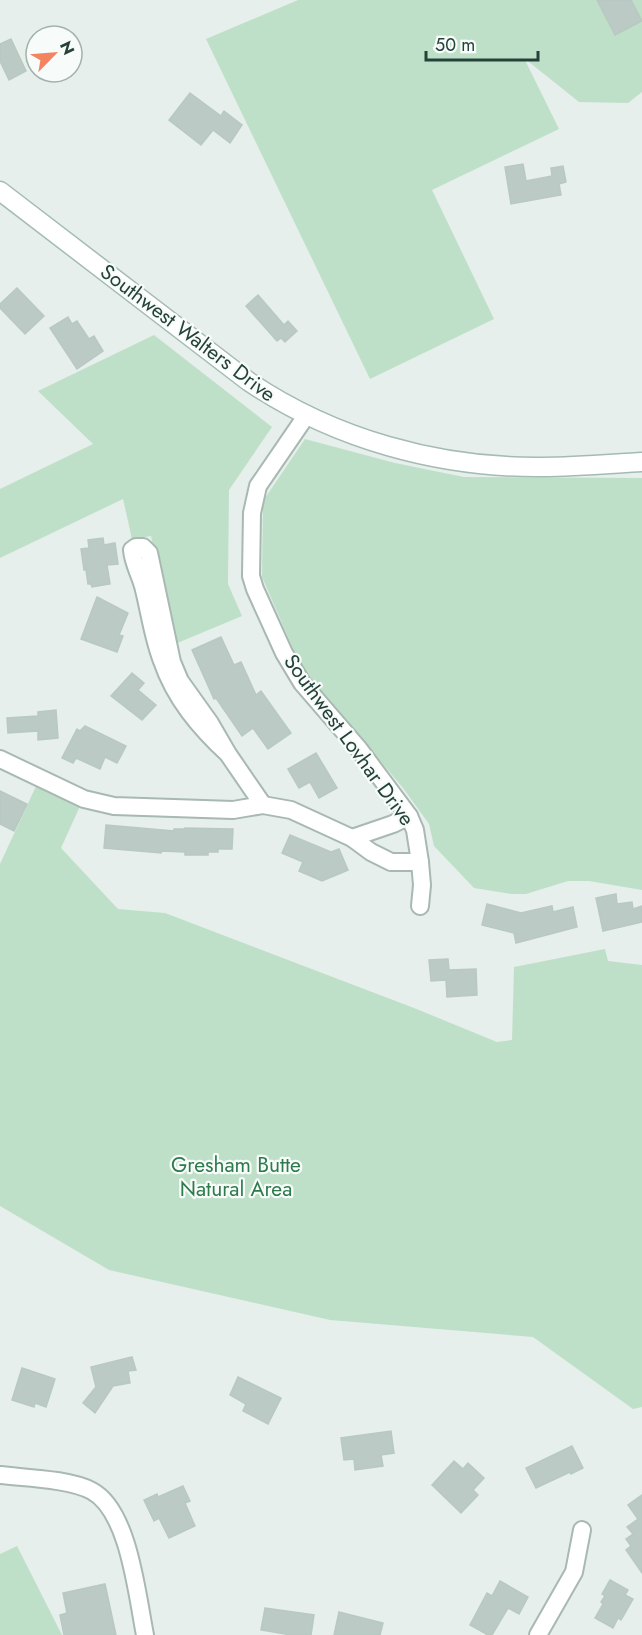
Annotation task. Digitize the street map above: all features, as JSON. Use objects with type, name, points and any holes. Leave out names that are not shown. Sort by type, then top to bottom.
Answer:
[{"type":"street","name":"Southwest Walters Drive","points":[[0,191],[248,381],[306,416],[354,435],[406,451],[474,463],[542,467],[642,462]]},
{"type":"street","name":"Southwest Lovhar Drive","points":[[306,416],[258,486],[254,497],[251,576],[284,653],[302,683],[359,749],[409,816],[415,830],[420,862],[422,885],[420,906]]},
{"type":"street","points":[[228,754],[193,717],[169,679],[156,644],[141,575],[133,558],[132,550],[136,547],[143,547],[149,553],[171,662],[180,681],[263,805]]},
{"type":"street","points":[[0,759],[84,799],[114,806],[233,810],[263,805],[291,810],[352,838],[371,852],[391,862],[420,862]]},
{"type":"street","points":[[352,838],[409,816]]},
{"type":"street","points":[[0,1475],[64,1483],[91,1490],[105,1500],[115,1513],[124,1532],[145,1635]]},
{"type":"street","points":[[538,1635],[574,1572],[582,1530]]},
{"type":"green space","points":[[298,0],[642,0],[642,92],[628,103],[579,102],[524,58],[559,129],[432,190],[494,319],[370,379],[206,39]]},
{"type":"green space","points":[[154,335],[272,427],[229,490],[228,584],[242,616],[175,644],[151,536],[132,539],[123,499],[0,558],[0,489],[93,444],[38,391]]},
{"type":"green space","points":[[305,439],[395,463],[464,477],[642,478],[642,890],[589,881],[568,881],[526,894],[474,888],[434,846],[429,824],[403,788],[301,667],[262,577],[263,501]]},
{"type":"green space","name":"Gresham Butte Natural Area","points":[[37,784],[81,804],[61,848],[118,909],[165,913],[497,1042],[512,1040],[514,967],[605,949],[608,961],[642,965],[642,1407],[633,1409],[533,1337],[330,1320],[109,1270],[0,1206],[0,864]]},
{"type":"green space","points":[[17,1546],[62,1635],[0,1635],[0,1554]]},
{"type":"building","points":[[597,0],[631,0],[642,21],[615,35]]},
{"type":"building","points":[[11,39],[24,67],[24,72],[9,80],[0,61],[0,44]]},
{"type":"building","points":[[190,93],[221,116],[224,111],[242,125],[230,143],[213,130],[201,145],[169,120]]},
{"type":"building","points":[[523,164],[526,181],[552,176],[551,168],[563,166],[566,182],[559,184],[561,195],[511,204],[505,167]]},
{"type":"building","points":[[17,288],[44,316],[25,334],[0,308],[0,304]]},
{"type":"building","points":[[258,295],[284,325],[288,321],[297,331],[285,342],[281,338],[277,341],[246,306]]},
{"type":"building","points":[[68,317],[72,324],[77,321],[89,339],[94,336],[103,351],[77,369],[50,328]]},
{"type":"building","points":[[103,538],[104,545],[115,543],[118,564],[107,565],[110,584],[92,587],[88,584],[81,549],[89,548],[88,540]]},
{"type":"building","points":[[97,597],[128,613],[119,635],[123,636],[117,652],[81,639]]},
{"type":"building","points":[[221,637],[234,665],[241,662],[256,695],[261,691],[291,733],[268,749],[253,728],[242,736],[216,698],[214,699],[192,650]]},
{"type":"building","points":[[132,673],[144,683],[138,690],[156,705],[142,720],[111,696]]},
{"type":"building","points":[[56,710],[58,738],[38,740],[38,731],[8,733],[7,718],[38,716],[38,712]]},
{"type":"building","points":[[85,726],[126,746],[117,763],[105,757],[100,769],[76,758],[73,763],[62,758],[77,729],[80,731]]},
{"type":"building","points":[[316,753],[337,788],[319,798],[310,782],[299,788],[288,769]]},
{"type":"building","points":[[0,791],[27,804],[14,831],[0,824]]},
{"type":"building","points":[[106,825],[174,831],[174,829],[185,828],[233,829],[232,849],[218,849],[218,852],[208,852],[208,855],[185,855],[185,852],[161,851],[161,853],[104,848]]},
{"type":"building","points":[[290,835],[331,852],[339,849],[348,870],[322,881],[299,871],[303,862],[282,853]]},
{"type":"building","points":[[616,894],[617,904],[632,902],[633,909],[642,906],[642,922],[603,931],[596,898]]},
{"type":"building","points":[[487,904],[521,913],[552,906],[553,912],[573,907],[577,927],[516,943],[514,933],[482,925]]},
{"type":"building","points":[[448,959],[449,970],[476,969],[477,995],[447,997],[446,980],[431,981],[429,960]]},
{"type":"building","points":[[132,1357],[136,1370],[128,1371],[130,1383],[113,1386],[95,1413],[83,1403],[96,1387],[91,1367]]},
{"type":"building","points":[[22,1368],[55,1379],[46,1407],[35,1403],[34,1407],[12,1400]]},
{"type":"building","points":[[238,1377],[281,1398],[268,1424],[243,1411],[246,1404],[230,1395]]},
{"type":"building","points":[[391,1431],[394,1453],[381,1455],[383,1466],[355,1470],[354,1459],[344,1460],[341,1438]]},
{"type":"building","points":[[572,1446],[583,1468],[536,1488],[526,1468]]},
{"type":"building","points":[[454,1461],[463,1469],[468,1463],[484,1478],[473,1490],[478,1495],[461,1513],[432,1485]]},
{"type":"building","points":[[183,1486],[190,1501],[185,1503],[195,1526],[169,1538],[159,1518],[154,1521],[144,1500],[157,1494],[158,1497]]},
{"type":"building","points":[[642,1495],[642,1573],[626,1550],[631,1546],[626,1539],[633,1534],[627,1527],[638,1519],[628,1505]]},
{"type":"building","points":[[610,1580],[628,1590],[625,1595],[633,1599],[621,1620],[618,1618],[613,1628],[595,1618],[603,1604],[601,1602],[605,1596],[602,1594]]},
{"type":"building","points":[[500,1581],[528,1597],[519,1614],[508,1608],[492,1635],[488,1635],[470,1625],[487,1593],[492,1596]]},
{"type":"building","points":[[105,1584],[116,1635],[64,1635],[60,1615],[67,1613],[63,1593]]},
{"type":"building","points":[[265,1608],[314,1615],[311,1635],[291,1635],[261,1630]]},
{"type":"building","points":[[339,1612],[383,1623],[380,1635],[334,1635]]}]
